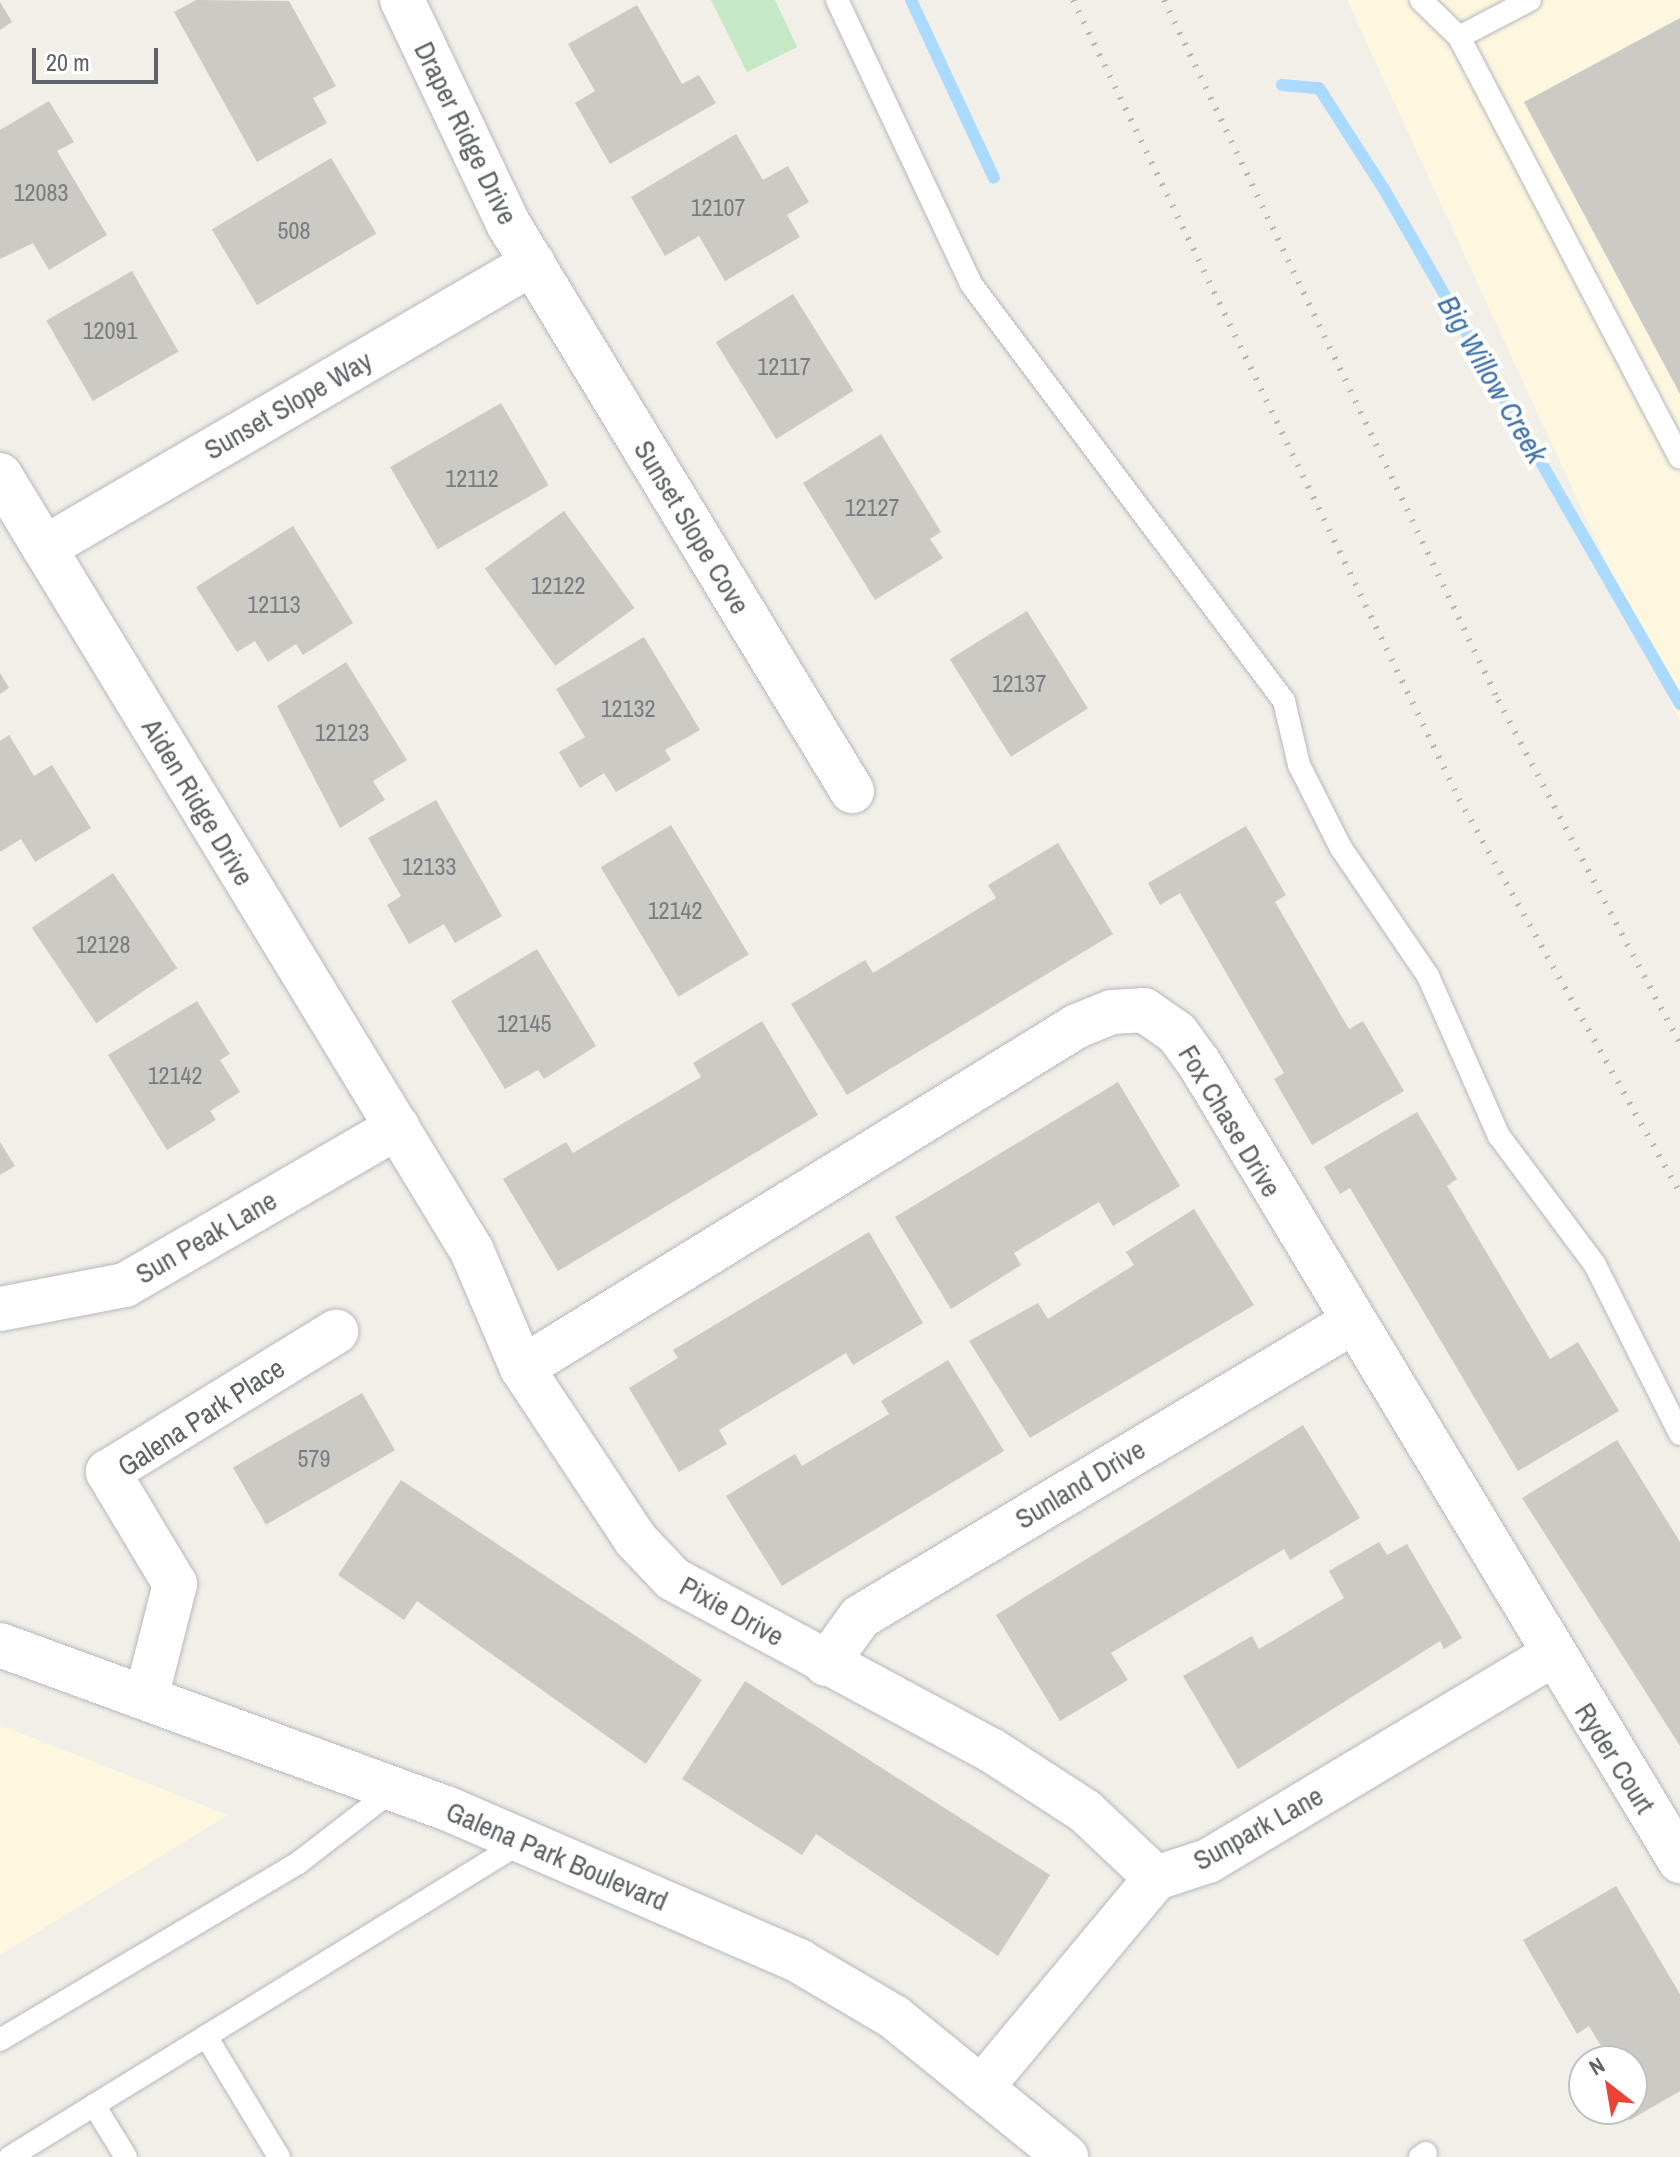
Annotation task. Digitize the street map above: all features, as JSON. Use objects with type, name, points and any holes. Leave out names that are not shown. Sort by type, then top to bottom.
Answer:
[{"type":"street","name":"Draper Ridge Drive","points":[[402,0],[533,263]]},
{"type":"street","name":"Sunset Slope Way","points":[[44,548],[533,263]]},
{"type":"street","name":"Sunset Slope Cove","points":[[533,263],[852,791]]},
{"type":"street","name":"Aiden Ridge Drive","points":[[0,475],[398,1127]]},
{"type":"street","name":"Fox Chase Drive","points":[[522,1368],[1077,1026],[1111,1012],[1144,1010],[1177,1033],[1199,1063],[1551,1656]]},
{"type":"street","name":"Sun Peak Lane","points":[[0,1309],[125,1285],[398,1127]]},
{"type":"street","name":"Pixie Drive","points":[[398,1127],[472,1251],[522,1368],[593,1483],[673,1579],[826,1664],[991,1750],[1085,1811],[1156,1878]]},
{"type":"street","name":"Sunland Drive","points":[[826,1664],[860,1617],[1351,1323]]},
{"type":"street","name":"Galena Park Place","points":[[146,1698],[175,1584],[108,1472],[336,1332]]},
{"type":"street","name":"Galena Park Boulevard","points":[[0,1645],[394,1789],[523,1841],[799,1961],[894,2017],[1066,2157]]},
{"type":"street","name":"Ryder Court","points":[[1551,1656],[1680,1861]]},
{"type":"street","name":"Sunpark Lane","points":[[981,2088],[1156,1878],[1208,1861],[1551,1656]]},
{"type":"lane","points":[[837,0],[971,284],[1284,701],[1299,765],[1341,848],[1428,976],[1499,1136],[1595,1265],[1680,1434]]},
{"type":"lane","points":[[1421,0],[1459,37],[1680,458]]},
{"type":"lane","points":[[1459,37],[1530,0]]},
{"type":"lane","points":[[0,2040],[298,1863],[394,1789]]},
{"type":"lane","points":[[10,2157],[523,1841]]},
{"type":"lane","points":[[206,2036],[279,2157]]},
{"type":"lane","points":[[94,2105],[126,2157]]},
{"type":"shaded area","points":[[1347,0],[1680,0],[1680,722]]},
{"type":"shaded area","points":[[0,1725],[228,1815],[0,1955]]},
{"type":"green space","points":[[711,0],[775,0],[797,47],[747,72]]},
{"type":"building","points":[[196,0],[289,1],[336,86],[313,98],[327,123],[257,162],[174,12]]},
{"type":"building","points":[[0,2],[12,22],[0,30]]},
{"type":"building","points":[[637,5],[682,84],[699,75],[716,103],[610,164],[575,103],[595,91],[568,44]]},
{"type":"building","points":[[1680,18],[1680,394],[1524,102]]},
{"type":"building","points":[[49,101],[74,142],[57,151],[107,235],[49,270],[33,243],[0,259],[0,130]]},
{"type":"building","points":[[736,134],[763,180],[788,166],[809,202],[787,215],[800,237],[725,281],[699,236],[665,256],[631,197]]},
{"type":"building","points":[[331,158],[376,233],[257,305],[212,230]]},
{"type":"building","points":[[132,271],[179,352],[93,401],[46,320]]},
{"type":"building","points":[[793,294],[853,391],[776,439],[716,342]]},
{"type":"building","points":[[501,403],[548,485],[438,549],[390,467]]},
{"type":"building","points":[[881,434],[941,532],[930,539],[943,558],[875,600],[803,483]]},
{"type":"building","points":[[564,511],[635,608],[555,666],[485,569]]},
{"type":"building","points":[[293,526],[353,623],[303,655],[296,644],[268,662],[255,641],[237,652],[196,587]]},
{"type":"building","points":[[1027,611],[1088,709],[1011,757],[950,659]]},
{"type":"building","points":[[644,637],[700,730],[665,750],[671,760],[616,792],[604,773],[580,788],[559,752],[585,737],[556,689]]},
{"type":"building","points":[[346,662],[407,760],[373,781],[385,800],[340,828],[277,706]]},
{"type":"building","points":[[0,673],[9,688],[0,694]]},
{"type":"building","points":[[9,735],[34,776],[52,765],[91,828],[35,862],[21,839],[0,852],[0,741]]},
{"type":"building","points":[[436,800],[502,916],[455,943],[444,924],[409,944],[387,905],[401,896],[368,838]]},
{"type":"building","points":[[671,825],[749,954],[678,997],[601,867]]},
{"type":"building","points":[[1246,826],[1286,895],[1275,902],[1349,1029],[1363,1021],[1404,1091],[1312,1145],[1274,1079],[1284,1073],[1180,893],[1160,905],[1148,883]]},
{"type":"building","points":[[1058,843],[1113,934],[847,1095],[791,1004],[865,960],[873,973],[996,898],[988,885]]},
{"type":"building","points":[[113,873],[177,968],[96,1023],[32,928]]},
{"type":"building","points":[[537,949],[596,1046],[544,1079],[538,1070],[505,1089],[451,1001]]},
{"type":"building","points":[[197,1001],[230,1054],[220,1060],[240,1092],[210,1111],[216,1120],[167,1150],[108,1055]]},
{"type":"building","points":[[762,1021],[818,1115],[558,1271],[503,1179],[566,1142],[573,1153],[701,1077],[693,1063]]},
{"type":"building","points":[[1118,1082],[1180,1186],[1113,1226],[1099,1202],[1014,1253],[1021,1265],[951,1309],[895,1217]]},
{"type":"building","points":[[1417,1112],[1457,1179],[1447,1186],[1550,1359],[1578,1342],[1619,1411],[1518,1471],[1350,1188],[1340,1194],[1324,1167]]},
{"type":"building","points":[[0,1142],[15,1166],[0,1175]]},
{"type":"building","points":[[1194,1209],[1254,1305],[1030,1438],[969,1341],[1038,1303],[1048,1319],[1134,1265],[1126,1252]]},
{"type":"building","points":[[869,1232],[923,1323],[853,1365],[846,1353],[719,1430],[727,1444],[679,1472],[629,1388],[678,1358],[673,1350]]},
{"type":"building","points":[[948,1360],[1004,1451],[782,1586],[726,1496],[795,1454],[802,1466],[889,1414],[881,1401]]},
{"type":"building","points":[[362,1393],[395,1450],[266,1525],[233,1468]]},
{"type":"building","points":[[1303,1425],[1360,1518],[1290,1560],[1284,1549],[1111,1653],[1128,1680],[1060,1721],[996,1615]]},
{"type":"building","points":[[1617,1440],[1680,1542],[1680,1746],[1522,1498]]},
{"type":"building","points":[[401,1480],[702,1680],[646,1764],[417,1601],[404,1620],[338,1575]]},
{"type":"building","points":[[1379,1542],[1387,1555],[1407,1544],[1462,1638],[1444,1649],[1440,1641],[1238,1769],[1183,1676],[1252,1636],[1259,1649],[1344,1598],[1329,1571]]},
{"type":"building","points":[[745,1681],[1050,1875],[998,1956],[816,1834],[802,1855],[682,1779]]},
{"type":"building","points":[[1616,1886],[1680,1994],[1680,2091],[1648,2110],[1648,2045],[1600,2045],[1589,2026],[1577,2034],[1523,1940]]},
{"type":"waterway","name":"Big Willow Creek","points":[[911,0],[994,178]]},
{"type":"waterway","name":"Big Willow Creek","points":[[1282,85],[1319,88],[1385,191],[1680,704]]},
{"type":"railway","points":[[1073,0],[1459,799],[1680,1193]]},
{"type":"railway","points":[[1164,0],[1498,700],[1680,1044]]}]
